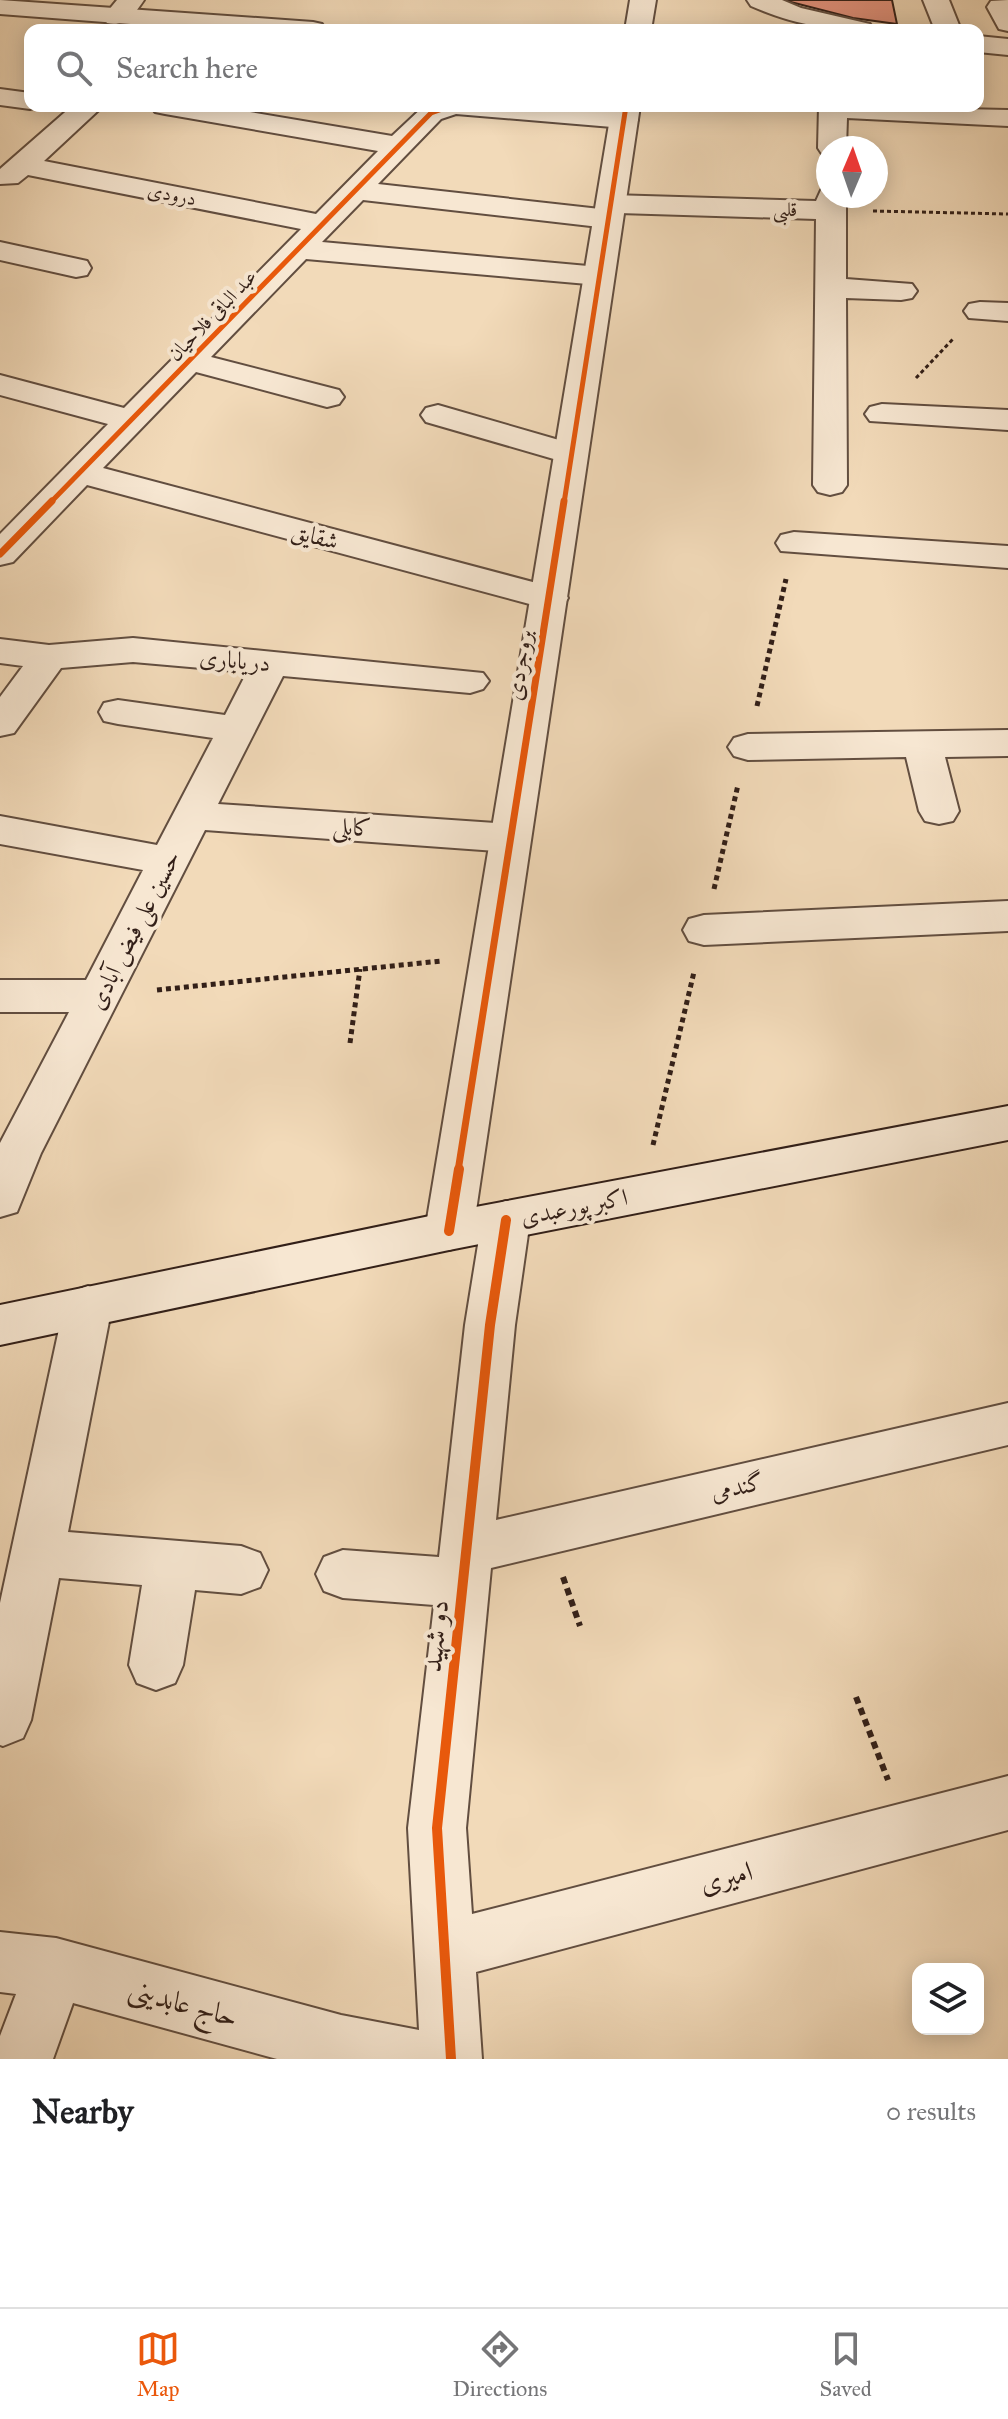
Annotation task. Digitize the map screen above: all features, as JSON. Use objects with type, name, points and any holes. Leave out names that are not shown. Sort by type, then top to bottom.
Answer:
[{"type":"street","points":[[639,24],[643,0]]},
{"type":"street","points":[[760,0],[792,14],[827,24]]},
{"type":"street","points":[[936,0],[946,24]]},
{"type":"street","points":[[0,6],[124,8],[150,24]]},
{"type":"street","points":[[1008,7],[1000,7],[1008,23]]},
{"type":"street","points":[[984,45],[1008,47]]},
{"type":"street","points":[[0,97],[24,100]]},
{"type":"street","points":[[11,175],[73,112]]},
{"type":"street","points":[[200,112],[399,146]]},
{"type":"street","name":"عبد الباقی فلاحیان","points":[[0,554],[434,112]]},
{"type":"street","points":[[601,112],[625,113]]},
{"type":"street","points":[[832,136],[833,112]]},
{"type":"street","points":[[903,112],[1008,118]]},
{"type":"street","name":"بروجردی","points":[[449,1231],[625,113]]},
{"type":"street","name":"درودی","points":[[11,175],[323,224]]},
{"type":"street","name":"قلبی","points":[[356,190],[610,211],[816,204]]},
{"type":"street","points":[[830,485],[831,208]]},
{"type":"street","points":[[299,249],[599,276]]},
{"type":"street","points":[[0,251],[76,268]]},
{"type":"street","points":[[830,288],[901,291]]},
{"type":"street","points":[[190,361],[327,397]]},
{"type":"street","points":[[0,385],[133,420]]},
{"type":"street","points":[[882,414],[1008,420]]},
{"type":"street","points":[[438,415],[571,454]]},
{"type":"street","name":"شقایق","points":[[81,473],[550,598]]},
{"type":"street","points":[[0,511],[34,521]]},
{"type":"street","points":[[794,543],[1008,557]]},
{"type":"street","name":"دریاباری","points":[[0,651],[49,657],[133,650],[470,681]]},
{"type":"street","points":[[0,724],[49,657]]},
{"type":"street","name":"حسین علی فیض آبادی","points":[[0,1199],[18,1153],[271,663]]},
{"type":"street","points":[[118,712],[238,729]]},
{"type":"street","points":[[748,747],[1008,743]]},
{"type":"street","points":[[922,744],[939,811]]},
{"type":"street","name":"کابلی","points":[[192,816],[511,838]]},
{"type":"street","points":[[0,830],[170,861]]},
{"type":"street","points":[[704,930],[1008,916]]},
{"type":"street","points":[[0,996],[100,996]]},
{"type":"street","name":"اکبر پورعبدی","points":[[0,1325],[449,1231],[1008,1123]]},
{"type":"street","name":"دو شهید","points":[[451,2059],[437,1828],[490,1325],[506,1220]]},
{"type":"street","points":[[0,1719],[3,1720],[88,1306]]},
{"type":"street","name":"گندمی","points":[[343,1574],[465,1566],[1008,1424]]},
{"type":"street","points":[[37,1553],[241,1570]]},
{"type":"street","points":[[156,1665],[172,1563]]},
{"type":"street","name":"امیری","points":[[444,1951],[1008,1803]]},
{"type":"street","points":[[22,2059],[28,1965]]},
{"type":"street","name":"حاج عابدینی","points":[[28,1965],[341,2046],[413,2059]]},
{"type":"path","points":[[100,996],[492,956]]},
{"type":"path","points":[[350,1043],[360,969]]},
{"type":"path","points":[[856,1697],[908,1829]]},
{"type":"building","points":[[783,0],[892,0],[897,24],[853,18]]},
{"type":"cycle path","points":[[0,554],[434,112]]},
{"type":"cycle path","points":[[449,1231],[625,112]]},
{"type":"cycle path","points":[[451,2059],[437,1828],[490,1325],[506,1220]]}]
